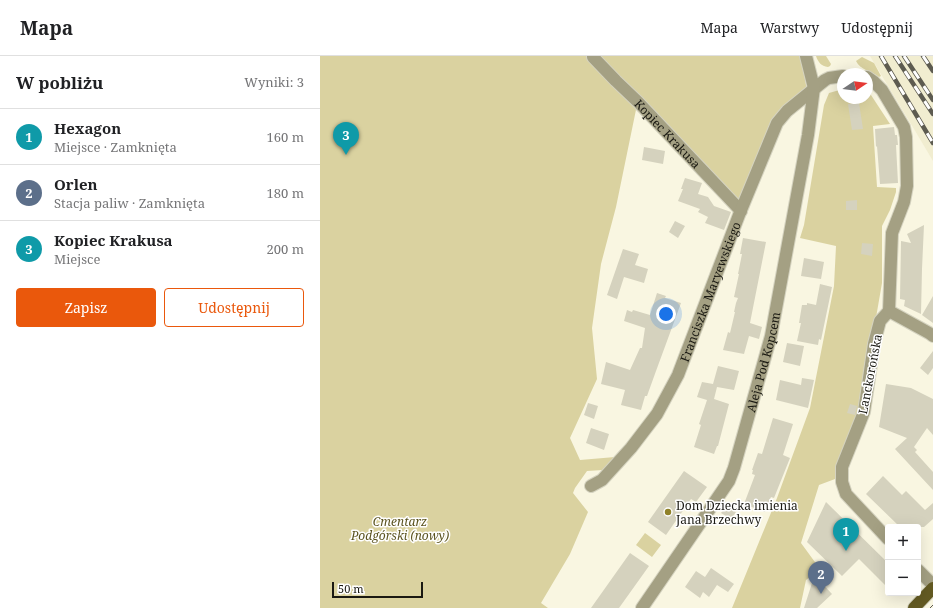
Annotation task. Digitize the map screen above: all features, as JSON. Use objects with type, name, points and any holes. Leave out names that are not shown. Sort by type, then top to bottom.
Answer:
[{"type":"main road","points":[[914,608],[933,586]]},
{"type":"street","points":[[806,56],[814,88],[827,79],[837,77]]},
{"type":"street","name":"Kopiec Krakusa","points":[[593,57],[638,102],[741,211]]},
{"type":"street","points":[[873,81],[882,90],[902,122],[906,137],[907,186],[904,202],[892,233],[889,311],[933,336]]},
{"type":"street","name":"Franciszka Maryewskiego","points":[[591,486],[602,480],[631,448],[657,414],[678,375],[741,211],[777,123],[787,110],[814,88]]},
{"type":"street","name":"Aleja Pod Kopcem","points":[[642,608],[729,481],[734,468],[774,324],[808,135],[814,88]]},
{"type":"street","name":"Lanckorońska","points":[[885,536],[846,494],[842,482],[842,467],[864,412],[874,344],[880,322],[889,311]]},
{"type":"street","points":[[921,573],[933,586]]},
{"type":"shaded area","points":[[870,56],[933,56],[933,161],[914,129]]},
{"type":"green space","name":"Cmentarz Podgórski (nowy)","points":[[320,56],[801,56],[806,88],[782,109],[739,201],[638,100],[616,207],[601,264],[592,328],[597,379],[570,438],[580,460],[615,457],[603,470],[587,471],[575,488],[573,493],[588,512],[570,554],[541,603],[548,608],[320,608]]},
{"type":"green space","points":[[816,56],[826,56],[831,64],[830,66],[828,67],[822,65]]},
{"type":"green space","points":[[862,57],[874,63],[881,76],[879,77],[873,73],[873,68],[863,68],[856,61]]},
{"type":"green space","points":[[837,91],[837,104],[873,104],[873,98],[890,124],[873,126],[877,187],[896,188],[896,192],[890,210],[882,226],[882,283],[860,410],[835,479],[819,485],[801,543],[820,569],[806,580],[800,608],[732,608],[777,498],[810,408],[834,286],[836,246],[800,238],[804,225],[824,105],[829,93]]},
{"type":"green space","points":[[645,533],[661,545],[652,557],[636,545]]},
{"type":"building","points":[[848,104],[859,104],[863,129],[852,130]]},
{"type":"building","points":[[894,127],[898,145],[896,145],[898,183],[880,184],[875,129]]},
{"type":"building","points":[[644,147],[665,151],[663,164],[642,160]]},
{"type":"building","points":[[685,178],[702,183],[698,194],[708,197],[714,206],[731,212],[724,230],[705,223],[708,217],[698,212],[700,209],[678,201],[683,189],[681,189]]},
{"type":"building","points":[[857,200],[857,210],[846,210],[846,201]]},
{"type":"building","points":[[675,221],[685,226],[678,238],[669,232]]},
{"type":"building","points":[[924,225],[921,314],[904,306],[905,300],[900,299],[901,241],[911,243],[907,234]]},
{"type":"building","points":[[743,238],[766,242],[750,323],[762,327],[759,339],[749,336],[744,354],[723,350],[728,332],[730,333],[738,298],[734,297],[739,274],[742,254],[740,254]]},
{"type":"building","points":[[862,243],[873,244],[872,256],[861,254]]},
{"type":"building","points":[[623,249],[639,254],[635,265],[648,269],[644,283],[624,277],[617,299],[607,295]]},
{"type":"building","points":[[804,258],[824,262],[821,279],[801,276]]},
{"type":"building","points":[[820,284],[832,287],[821,340],[819,339],[818,345],[797,341],[801,323],[799,323],[802,305],[807,305],[807,303],[816,305]]},
{"type":"building","points":[[657,293],[666,296],[665,298],[681,303],[641,410],[621,405],[625,390],[601,384],[606,362],[630,370],[640,348],[642,348],[645,328],[624,321],[627,310],[632,312],[633,310],[650,315]]},
{"type":"building","points":[[933,296],[933,323],[922,315]]},
{"type":"building","points":[[787,343],[804,346],[800,366],[783,362]]},
{"type":"building","points":[[933,351],[933,368],[928,375],[920,368]]},
{"type":"building","points":[[718,366],[739,371],[734,390],[717,387],[714,399],[729,404],[718,446],[714,454],[694,447],[701,425],[699,424],[707,400],[697,397],[702,382],[713,384]]},
{"type":"building","points":[[802,378],[814,380],[808,408],[776,400],[780,380],[801,385]]},
{"type":"building","points":[[886,384],[911,388],[933,399],[933,435],[927,428],[914,447],[917,450],[915,452],[933,472],[933,490],[895,449],[907,438],[879,427]]},
{"type":"building","points":[[588,403],[598,406],[594,419],[584,415]]},
{"type":"building","points":[[850,404],[857,406],[855,415],[847,413]]},
{"type":"building","points":[[773,418],[793,424],[783,455],[790,458],[774,498],[771,497],[765,512],[744,504],[755,475],[752,474],[752,470],[758,453],[762,454]]},
{"type":"building","points":[[591,428],[609,434],[604,450],[586,443]]},
{"type":"building","name":"Dom Dziecka imienia Jana Brzechwy","points":[[684,471],[707,487],[696,502],[691,499],[666,535],[648,522]]},
{"type":"building","points":[[883,476],[902,495],[906,491],[925,510],[933,503],[933,519],[924,527],[921,527],[921,524],[897,524],[866,494]]},
{"type":"building","points":[[826,502],[885,560],[885,585],[859,559],[842,576],[807,542]]},
{"type":"building","points":[[727,506],[736,512],[731,519],[721,513]]},
{"type":"building","points":[[630,553],[649,566],[619,608],[591,608]]},
{"type":"building","points":[[711,568],[734,584],[728,592],[717,585],[709,597],[703,592],[700,598],[685,587],[696,571],[705,577]]},
{"type":"building","points":[[817,578],[832,594],[817,608],[804,608],[812,583]]},
{"type":"tram line","points":[[930,608],[933,605]]},
{"type":"railway","points":[[881,56],[933,143]]},
{"type":"railway","points":[[895,56],[933,114]]},
{"type":"railway","points":[[904,56],[933,100]]},
{"type":"railway","points":[[923,56],[933,71]]},
{"type":"place","name":"Kopiec Krakusa","points":[[346,155]]},
{"type":"place","name":"Dom Dziecka imienia Jana Brzechwy","points":[[668,512]]},
{"type":"place","name":"Hexagon","points":[[846,551]]},
{"type":"place","name":"Orlen","points":[[821,594]]}]
